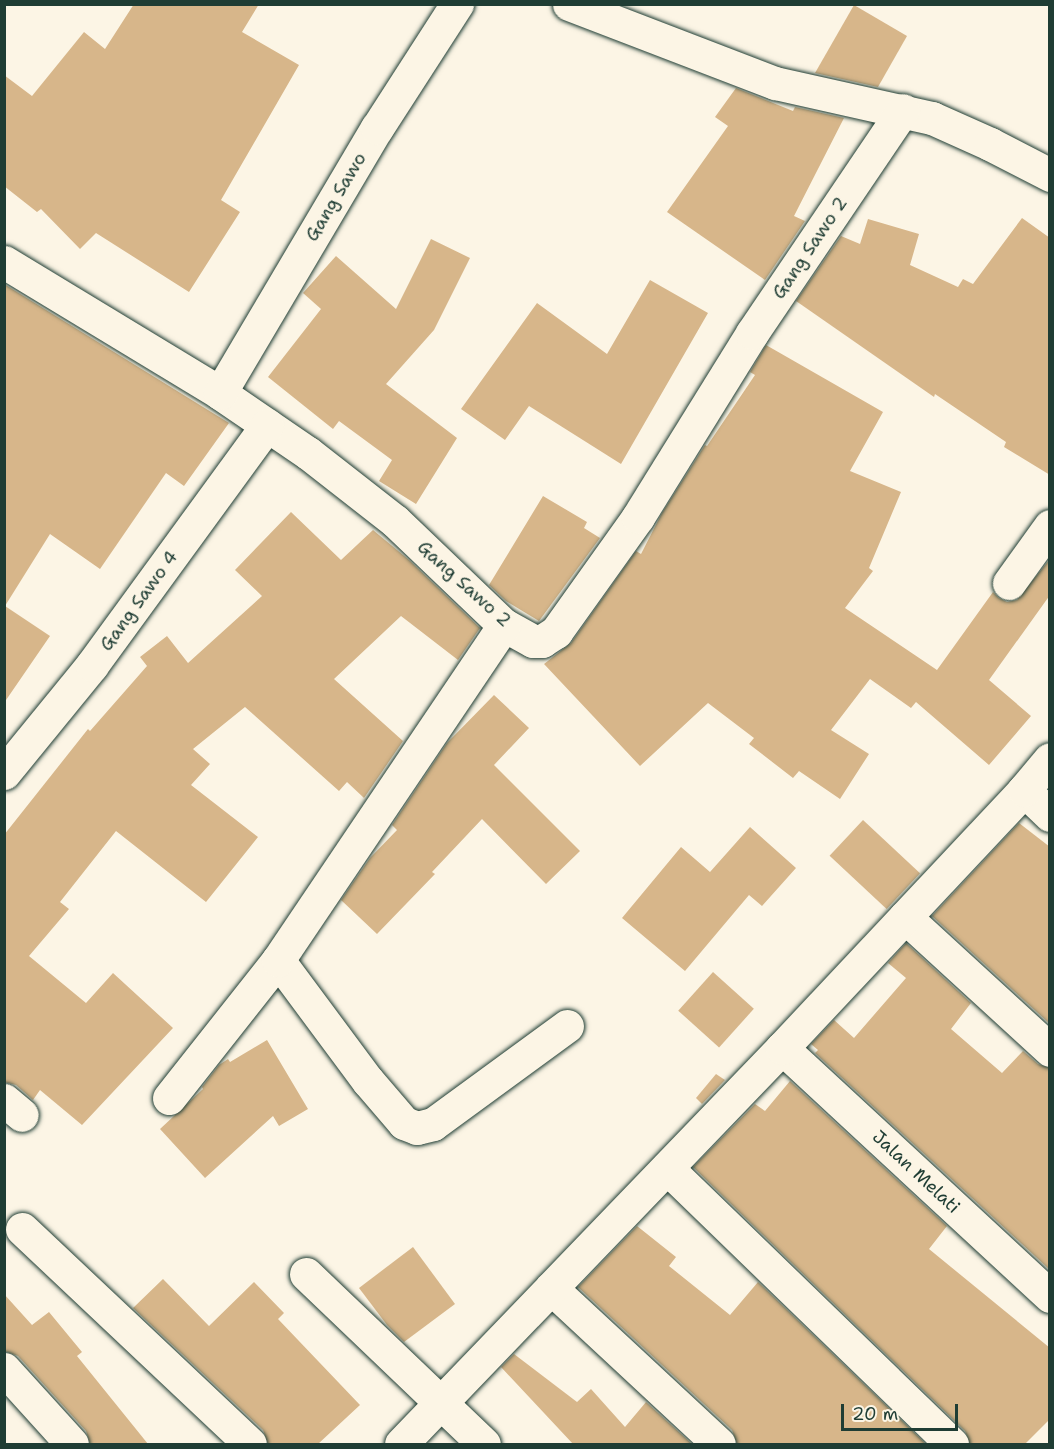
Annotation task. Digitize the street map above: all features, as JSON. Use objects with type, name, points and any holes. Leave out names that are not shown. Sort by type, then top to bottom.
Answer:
[{"type":"street","name":"Gang Sawo","points":[[220,393],[377,128],[457,4]]},
{"type":"street","points":[[569,4],[775,83],[932,118],[1050,176]]},
{"type":"street","name":"Gang Sawo 2","points":[[4,262],[220,393],[308,453],[395,521],[504,625],[533,641],[542,641],[556,632],[638,517],[752,333],[903,110]]},
{"type":"street","name":"Gang Sawo 4","points":[[4,773],[92,665],[267,426]]},
{"type":"street","points":[[1009,583],[1050,526]]},
{"type":"street","points":[[169,1098],[278,960],[504,625]]},
{"type":"street","points":[[401,1444],[782,1048],[1024,790],[1050,759]]},
{"type":"street","points":[[1024,790],[1050,815]]},
{"type":"street","points":[[905,917],[1050,1050]]},
{"type":"street","points":[[278,960],[368,1081],[404,1123],[417,1128],[432,1124],[567,1026]]},
{"type":"street","name":"Jalan Melati","points":[[782,1048],[1050,1296]]},
{"type":"street","points":[[667,1168],[952,1444]]},
{"type":"street","points":[[22,1229],[250,1444]]},
{"type":"street","points":[[306,1274],[484,1444]]},
{"type":"street","points":[[551,1288],[719,1444]]},
{"type":"street","points":[[4,1369],[72,1444]]},
{"type":"building","points":[[134,4],[259,4],[242,32],[299,65],[221,200],[240,212],[189,292],[96,233],[80,249],[41,209],[37,212],[4,186],[4,75],[32,96],[84,32],[105,49]]},
{"type":"building","points":[[854,5],[907,36],[878,87],[815,73]]},
{"type":"building","points":[[736,88],[793,111],[795,107],[844,118],[794,216],[805,221],[765,280],[667,212],[728,126],[715,117]]},
{"type":"building","points":[[1022,218],[1050,238],[1050,475],[1004,447],[1006,442],[935,394],[934,397],[796,301],[841,236],[860,244],[868,219],[919,234],[910,265],[958,287],[963,279],[973,284]]},
{"type":"building","points":[[431,239],[470,258],[434,330],[386,384],[457,438],[416,504],[379,481],[392,460],[339,421],[333,429],[268,377],[321,309],[303,293],[336,256],[396,309]]},
{"type":"building","points":[[650,280],[708,313],[621,464],[529,406],[505,440],[461,409],[537,303],[607,354]]},
{"type":"building","points":[[4,284],[229,423],[184,486],[166,473],[100,569],[50,534],[5,606],[50,636],[4,703]]},
{"type":"building","points":[[766,345],[883,412],[850,471],[901,492],[869,568],[873,571],[845,608],[937,670],[993,592],[1007,602],[1017,600],[1050,559],[1050,595],[989,680],[1031,716],[989,765],[916,702],[911,708],[870,679],[831,730],[869,754],[840,799],[799,771],[793,778],[749,744],[754,738],[708,703],[640,766],[544,664],[571,643],[636,551],[641,554],[662,513],[705,445],[707,446],[755,375],[750,372]]},
{"type":"building","points":[[543,496],[587,522],[584,528],[600,538],[539,621],[506,601],[489,585]]},
{"type":"building","points":[[291,512],[341,560],[373,530],[409,560],[480,628],[458,660],[401,616],[334,679],[403,741],[364,798],[347,782],[339,791],[245,707],[193,749],[210,764],[191,785],[258,837],[206,902],[116,831],[60,902],[69,909],[29,956],[86,1003],[113,973],[173,1028],[82,1125],[40,1090],[33,1100],[16,1085],[4,1082],[4,835],[88,729],[90,731],[147,666],[140,657],[167,636],[188,663],[262,596],[235,570]]},
{"type":"building","points":[[494,695],[529,728],[494,765],[580,851],[546,884],[482,819],[432,872],[435,874],[377,934],[341,900],[370,858],[397,830],[392,825],[447,743]]},
{"type":"building","points":[[863,820],[920,873],[887,909],[830,856]]},
{"type":"building","points":[[1019,823],[1050,847],[1050,1024],[932,916]]},
{"type":"building","points":[[750,827],[796,868],[762,906],[749,895],[685,971],[622,918],[681,847],[710,872]]},
{"type":"building","points":[[906,943],[971,1003],[951,1029],[1002,1073],[1023,1051],[1038,1064],[1050,1068],[1050,1270],[815,1053],[818,1050],[811,1044],[834,1020],[854,1038],[906,978],[888,963]]},
{"type":"building","points":[[713,972],[754,1009],[719,1047],[678,1011]]},
{"type":"building","points":[[267,1040],[308,1109],[279,1126],[273,1116],[205,1178],[160,1129],[203,1089],[202,1087],[219,1065],[228,1059],[230,1062]]},
{"type":"building","points":[[716,1074],[725,1080],[702,1104],[696,1098]]},
{"type":"building","points":[[790,1081],[947,1226],[929,1249],[1050,1348],[1050,1419],[1025,1444],[970,1444],[965,1431],[693,1167],[755,1104],[765,1111]]},
{"type":"building","points":[[637,1226],[676,1257],[669,1266],[730,1315],[758,1282],[926,1444],[737,1444],[732,1430],[578,1287]]},
{"type":"building","points":[[413,1247],[455,1304],[404,1342],[387,1325],[359,1288]]},
{"type":"building","points":[[163,1279],[209,1326],[254,1282],[284,1313],[278,1319],[360,1405],[318,1444],[268,1444],[263,1430],[133,1308]]},
{"type":"building","points":[[4,1294],[32,1325],[49,1312],[82,1352],[77,1356],[148,1444],[90,1444],[86,1431],[18,1356],[4,1351]]},
{"type":"building","points":[[514,1354],[577,1402],[591,1389],[625,1427],[646,1402],[692,1444],[573,1444],[501,1367]]}]
